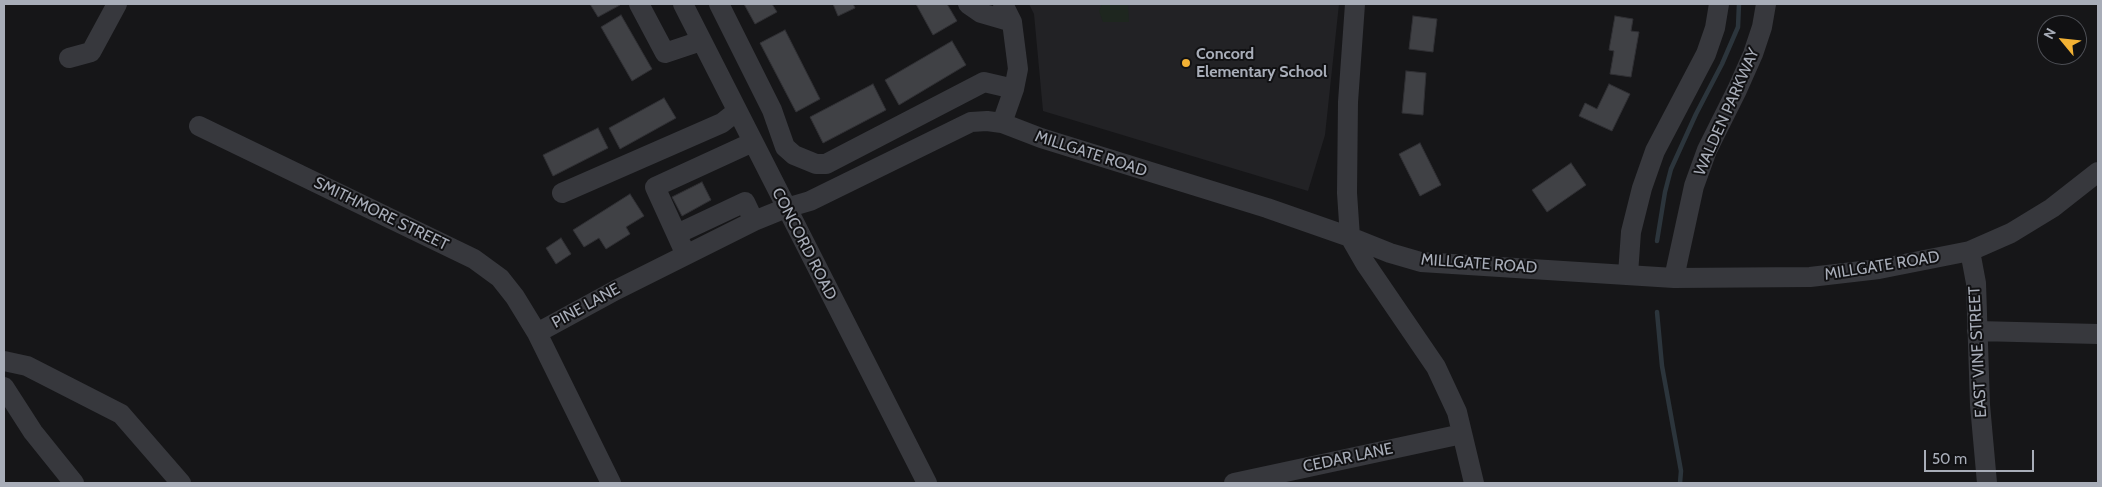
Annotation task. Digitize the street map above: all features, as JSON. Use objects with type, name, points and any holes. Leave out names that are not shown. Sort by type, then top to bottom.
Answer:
[{"type":"street","points":[[69,58],[91,52],[117,4]]},
{"type":"street","points":[[640,4],[665,53],[701,41]]},
{"type":"street","name":"CONCORD ROAD","points":[[683,4],[927,483]]},
{"type":"street","points":[[719,4],[772,110],[780,138],[785,147],[794,156],[816,164],[826,164],[984,82],[1014,89]]},
{"type":"street","points":[[968,4],[981,13],[1012,22]]},
{"type":"street","points":[[1002,123],[1014,89],[1018,70],[1012,22],[1003,4]]},
{"type":"street","points":[[1355,4],[1348,102],[1346,194],[1350,237],[1365,263],[1436,367],[1457,412],[1474,483]]},
{"type":"street","points":[[1628,274],[1632,232],[1642,188],[1655,151],[1706,54],[1715,28],[1719,4]]},
{"type":"street","name":"WALDEN PARKWAY","points":[[1674,278],[1694,186],[1707,150],[1753,54],[1762,27],[1766,4]]},
{"type":"street","points":[[562,193],[722,123],[737,111]]},
{"type":"street","name":"MILLGATE ROAD","points":[[786,208],[810,201],[971,122],[1002,123],[1069,148],[1267,208],[1390,253],[1421,262],[1674,278],[1810,277],[1879,269],[1970,251],[2011,233],[2052,208],[2098,172]]},
{"type":"street","name":"SMITHMORE STREET","points":[[199,126],[474,260],[500,278],[515,297],[537,333]]},
{"type":"street","points":[[686,255],[655,187],[755,146],[780,138]]},
{"type":"street","points":[[677,234],[745,202],[754,221]]},
{"type":"street","name":"PINE LANE","points":[[611,483],[537,333],[616,290],[754,221],[786,208]]},
{"type":"street","name":"EAST VINE STREET","points":[[1970,251],[1976,283],[1980,405],[1987,483]]},
{"type":"street","points":[[1977,331],[2098,334]]},
{"type":"street","points":[[4,360],[27,366],[121,414],[181,483]]},
{"type":"street","points":[[4,387],[33,432],[74,483]]},
{"type":"street","name":"CEDAR LANE","points":[[1234,483],[1462,434]]},
{"type":"shaded area","name":"Concord Elementary School","points":[[1029,4],[1339,4],[1325,135],[1308,191],[1043,111],[1034,14]]},
{"type":"shaded area","points":[[1102,4],[1128,4],[1129,22],[1103,22],[1099,11]]},
{"type":"building","points":[[590,4],[619,4],[620,5],[598,17]]},
{"type":"building","points":[[744,4],[772,4],[777,12],[755,24]]},
{"type":"building","points":[[833,4],[853,4],[855,8],[838,16]]},
{"type":"building","points":[[916,4],[947,4],[957,21],[933,35]]},
{"type":"building","points":[[621,15],[652,69],[632,81],[601,27]]},
{"type":"building","points":[[1413,16],[1437,19],[1433,52],[1409,49]]},
{"type":"building","points":[[1615,16],[1633,19],[1631,31],[1639,32],[1631,77],[1610,74],[1614,51],[1609,50]]},
{"type":"building","points":[[785,30],[820,99],[796,112],[760,43]]},
{"type":"building","points":[[952,41],[966,65],[899,105],[885,80]]},
{"type":"building","points":[[1406,71],[1426,73],[1423,115],[1402,113]]},
{"type":"building","points":[[873,84],[886,110],[823,143],[810,117]]},
{"type":"building","points":[[1609,84],[1630,94],[1612,131],[1579,116],[1585,103],[1597,109]]},
{"type":"building","points":[[664,98],[676,118],[620,149],[609,128]]},
{"type":"building","points":[[598,128],[608,148],[553,176],[543,155]]},
{"type":"building","points":[[1420,143],[1441,185],[1420,196],[1399,154]]},
{"type":"building","points":[[1571,163],[1586,185],[1547,212],[1532,190]]},
{"type":"building","points":[[702,182],[711,200],[682,216],[672,197]]},
{"type":"building","points":[[630,194],[644,216],[626,227],[630,234],[606,249],[599,238],[584,247],[573,230]]},
{"type":"building","points":[[561,238],[571,254],[556,264],[546,248]]},
{"type":"waterway","points":[[1657,241],[1671,169],[1738,27],[1739,4]]},
{"type":"waterway","points":[[1657,312],[1662,366],[1681,471],[1680,483]]},
{"type":"place","name":"Concord Elementary School","points":[[1186,63]]}]
